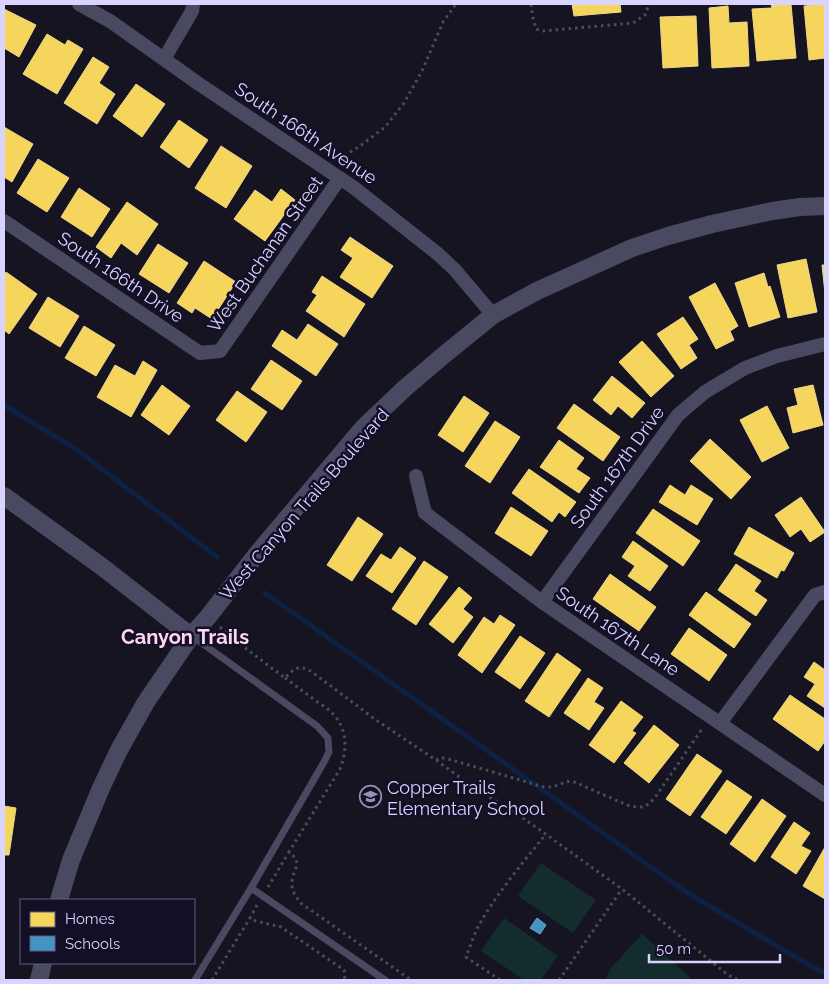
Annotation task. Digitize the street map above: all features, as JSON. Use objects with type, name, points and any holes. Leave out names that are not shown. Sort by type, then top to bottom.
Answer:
[{"type":"street","name":"South 166th Avenue","points":[[79,4],[110,21],[353,187],[438,254],[455,270],[493,315]]},
{"type":"street","points":[[164,59],[192,11],[193,4]]},
{"type":"street","name":"West Buchanan Street","points":[[220,351],[340,178]]},
{"type":"street","name":"West Canyon Trails Boulevard","points":[[59,899],[71,860],[101,788],[118,750],[146,702],[191,636],[257,554],[363,428],[405,388],[493,315],[538,291],[632,248],[712,224],[772,211],[825,206]]},
{"type":"street","name":"South 166th Drive","points":[[4,221],[200,353],[220,351]]},
{"type":"street","name":"South 167th Drive","points":[[542,602],[678,415],[704,392],[746,368],[777,356],[825,344]]},
{"type":"street","name":"South 167th Lane","points":[[416,476],[425,513],[542,602],[825,795]]},
{"type":"street","points":[[4,496],[101,566],[191,636]]},
{"type":"street","points":[[715,720],[815,595],[825,592]]},
{"type":"street","points":[[40,980],[43,964]]},
{"type":"lane","points":[[191,636],[316,726],[328,738],[328,752],[324,762],[195,980]]},
{"type":"lane","points":[[251,888],[385,980]]},
{"type":"path","points":[[327,169],[385,127],[404,102],[422,72],[443,22],[456,4]]},
{"type":"path","points":[[531,4],[536,29],[543,31],[633,23],[645,15],[649,4]]},
{"type":"path","points":[[208,617],[285,678],[291,670],[298,667],[306,668],[376,720],[473,787],[519,815],[622,889],[728,975],[738,980]]},
{"type":"path","points":[[436,760],[446,758],[550,788],[572,780],[627,805],[636,808],[644,807],[650,804],[656,796],[700,732],[715,720]]},
{"type":"path","points":[[500,980],[466,957],[478,928],[504,887],[545,835]]},
{"type":"path","points":[[559,980],[622,889]]},
{"type":"path","points":[[212,980],[250,918]]},
{"type":"green space","points":[[541,863],[596,900],[573,933],[518,896]]},
{"type":"green space","points":[[504,918],[558,956],[541,980],[524,980],[481,951]]},
{"type":"green space","points":[[642,934],[693,980],[605,980],[610,969]]},
{"type":"building: Homes","points":[[572,4],[620,4],[621,12],[574,16]]},
{"type":"building: Homes","points":[[771,4],[791,4],[796,58],[757,61],[752,9],[772,8]]},
{"type":"building: Homes","points":[[825,4],[825,58],[809,60],[804,6]]},
{"type":"building: Homes","points":[[728,6],[729,23],[747,22],[749,66],[712,68],[709,8]]},
{"type":"building: Homes","points":[[4,9],[36,25],[19,57],[4,48]]},
{"type":"building: Homes","points":[[696,16],[698,66],[663,68],[660,17]]},
{"type":"building: Homes","points":[[47,34],[65,45],[68,40],[83,49],[57,94],[23,74]]},
{"type":"building: Homes","points":[[93,57],[109,67],[99,83],[115,94],[97,124],[64,103]]},
{"type":"building: Homes","points":[[136,84],[165,104],[142,137],[113,116]]},
{"type":"building: Homes","points":[[179,120],[208,140],[189,168],[160,147]]},
{"type":"building: Homes","points":[[4,127],[33,144],[12,182],[4,177]]},
{"type":"building: Homes","points":[[221,146],[252,166],[226,208],[195,188]]},
{"type":"building: Homes","points":[[38,159],[69,178],[47,212],[17,193]]},
{"type":"building: Homes","points":[[79,188],[110,209],[92,237],[61,217]]},
{"type":"building: Homes","points":[[281,189],[295,200],[265,241],[234,219],[255,190],[272,202]]},
{"type":"building: Homes","points":[[127,202],[158,224],[137,255],[121,243],[111,258],[96,247]]},
{"type":"building: Homes","points":[[350,237],[393,266],[372,298],[340,277],[353,258],[341,250]]},
{"type":"building: Homes","points":[[158,244],[188,263],[169,293],[139,274]]},
{"type":"building: Homes","points":[[806,259],[817,312],[788,318],[777,265]]},
{"type":"building: Homes","points":[[204,261],[236,282],[212,319],[195,308],[192,313],[177,303]]},
{"type":"building: Homes","points":[[822,265],[825,265],[825,293]]},
{"type":"building: Homes","points":[[6,272],[37,294],[9,334],[4,330],[4,276]]},
{"type":"building: Homes","points":[[764,273],[780,317],[749,327],[735,283]]},
{"type":"building: Homes","points":[[322,276],[365,304],[344,337],[306,311],[317,295],[312,292]]},
{"type":"building: Homes","points":[[715,283],[738,326],[730,331],[734,340],[716,349],[689,297]]},
{"type":"building: Homes","points":[[48,297],[79,316],[60,347],[29,328]]},
{"type":"building: Homes","points":[[683,317],[698,339],[689,345],[697,358],[681,369],[657,334]]},
{"type":"building: Homes","points":[[308,324],[338,344],[316,376],[272,346],[282,330],[297,340]]},
{"type":"building: Homes","points":[[84,326],[115,345],[96,376],[65,358]]},
{"type":"building: Homes","points":[[642,341],[674,376],[651,397],[619,362]]},
{"type":"building: Homes","points":[[271,360],[302,381],[282,410],[251,389]]},
{"type":"building: Homes","points":[[143,361],[157,370],[131,417],[97,397],[115,365],[135,376]]},
{"type":"building: Homes","points":[[612,376],[645,403],[632,418],[618,406],[611,415],[593,400]]},
{"type":"building: Homes","points":[[162,385],[190,406],[169,435],[141,415]]},
{"type":"building: Homes","points":[[813,385],[823,425],[793,433],[787,408],[798,405],[794,389]]},
{"type":"building: Homes","points":[[237,391],[267,412],[246,442],[216,420]]},
{"type":"building: Homes","points":[[464,396],[489,413],[463,452],[438,435]]},
{"type":"building: Homes","points":[[574,404],[620,437],[603,461],[557,428]]},
{"type":"building: Homes","points":[[767,406],[789,448],[762,462],[740,420]]},
{"type":"building: Homes","points":[[495,421],[520,437],[490,483],[465,466]]},
{"type":"building: Homes","points":[[710,439],[751,477],[731,499],[690,461]]},
{"type":"building: Homes","points":[[559,440],[584,458],[576,469],[590,478],[579,493],[540,467]]},
{"type":"building: Homes","points":[[529,469],[576,502],[565,517],[559,512],[552,522],[512,493]]},
{"type":"building: Homes","points":[[670,485],[685,495],[691,485],[713,499],[697,525],[659,502]]},
{"type":"building: Homes","points":[[801,497],[825,532],[810,542],[801,529],[790,537],[775,515]]},
{"type":"building: Homes","points":[[511,507],[548,531],[531,556],[495,533]]},
{"type":"building: Homes","points":[[653,509],[700,541],[683,566],[636,533]]},
{"type":"building: Homes","points":[[358,517],[383,534],[352,581],[327,565]]},
{"type":"building: Homes","points":[[749,527],[794,553],[784,571],[781,570],[777,578],[734,554]]},
{"type":"building: Homes","points":[[633,541],[668,566],[650,591],[628,576],[635,566],[622,557]]},
{"type":"building: Homes","points":[[400,547],[416,558],[392,593],[366,576],[381,554],[391,560]]},
{"type":"building: Homes","points":[[424,561],[448,577],[416,625],[392,609]]},
{"type":"building: Homes","points":[[736,564],[761,581],[754,591],[767,600],[756,616],[718,590]]},
{"type":"building: Homes","points":[[610,574],[656,607],[639,631],[593,599]]},
{"type":"building: Homes","points":[[459,587],[472,598],[463,609],[473,617],[453,643],[429,624]]},
{"type":"building: Homes","points":[[706,592],[751,624],[734,648],[689,615]]},
{"type":"building: Homes","points":[[500,615],[515,625],[482,673],[458,655],[484,617],[494,624]]},
{"type":"building: Homes","points":[[689,628],[727,655],[709,681],[671,654]]},
{"type":"building: Homes","points":[[520,636],[545,653],[520,689],[495,672]]},
{"type":"building: Homes","points":[[557,653],[581,670],[549,717],[525,701]]},
{"type":"building: Homes","points":[[814,662],[825,670],[825,708],[807,696],[815,684],[804,677]]},
{"type":"building: Homes","points":[[588,678],[603,688],[594,702],[604,708],[589,730],[564,713]]},
{"type":"building: Homes","points":[[790,695],[825,719],[825,741],[818,751],[773,719]]},
{"type":"building: Homes","points":[[621,701],[643,717],[632,731],[636,733],[614,763],[589,745]]},
{"type":"building: Homes","points":[[654,725],[679,745],[649,783],[624,763]]},
{"type":"building: Homes","points":[[697,754],[722,771],[690,816],[666,799]]},
{"type":"building: Homes","points":[[727,780],[752,797],[726,834],[701,817]]},
{"type":"building: Homes","points":[[762,799],[786,816],[755,862],[730,844]]},
{"type":"building: Homes","points":[[4,806],[16,808],[9,855],[4,855]]},
{"type":"building: Homes","points":[[794,822],[810,833],[801,846],[811,851],[796,874],[771,857]]},
{"type":"building: Homes","points":[[825,847],[825,899],[803,886]]},
{"type":"building: Schools","points":[[537,918],[546,925],[540,934],[530,928]]},
{"type":"waterway","points":[[4,405],[77,450],[217,557]]},
{"type":"waterway","points":[[265,593],[689,894],[825,973]]},
{"type":"place","name":"Copper Trails Elementary School","points":[[371,797]]},
{"type":"district","name":"Canyon Trails","points":[[185,637]]}]
